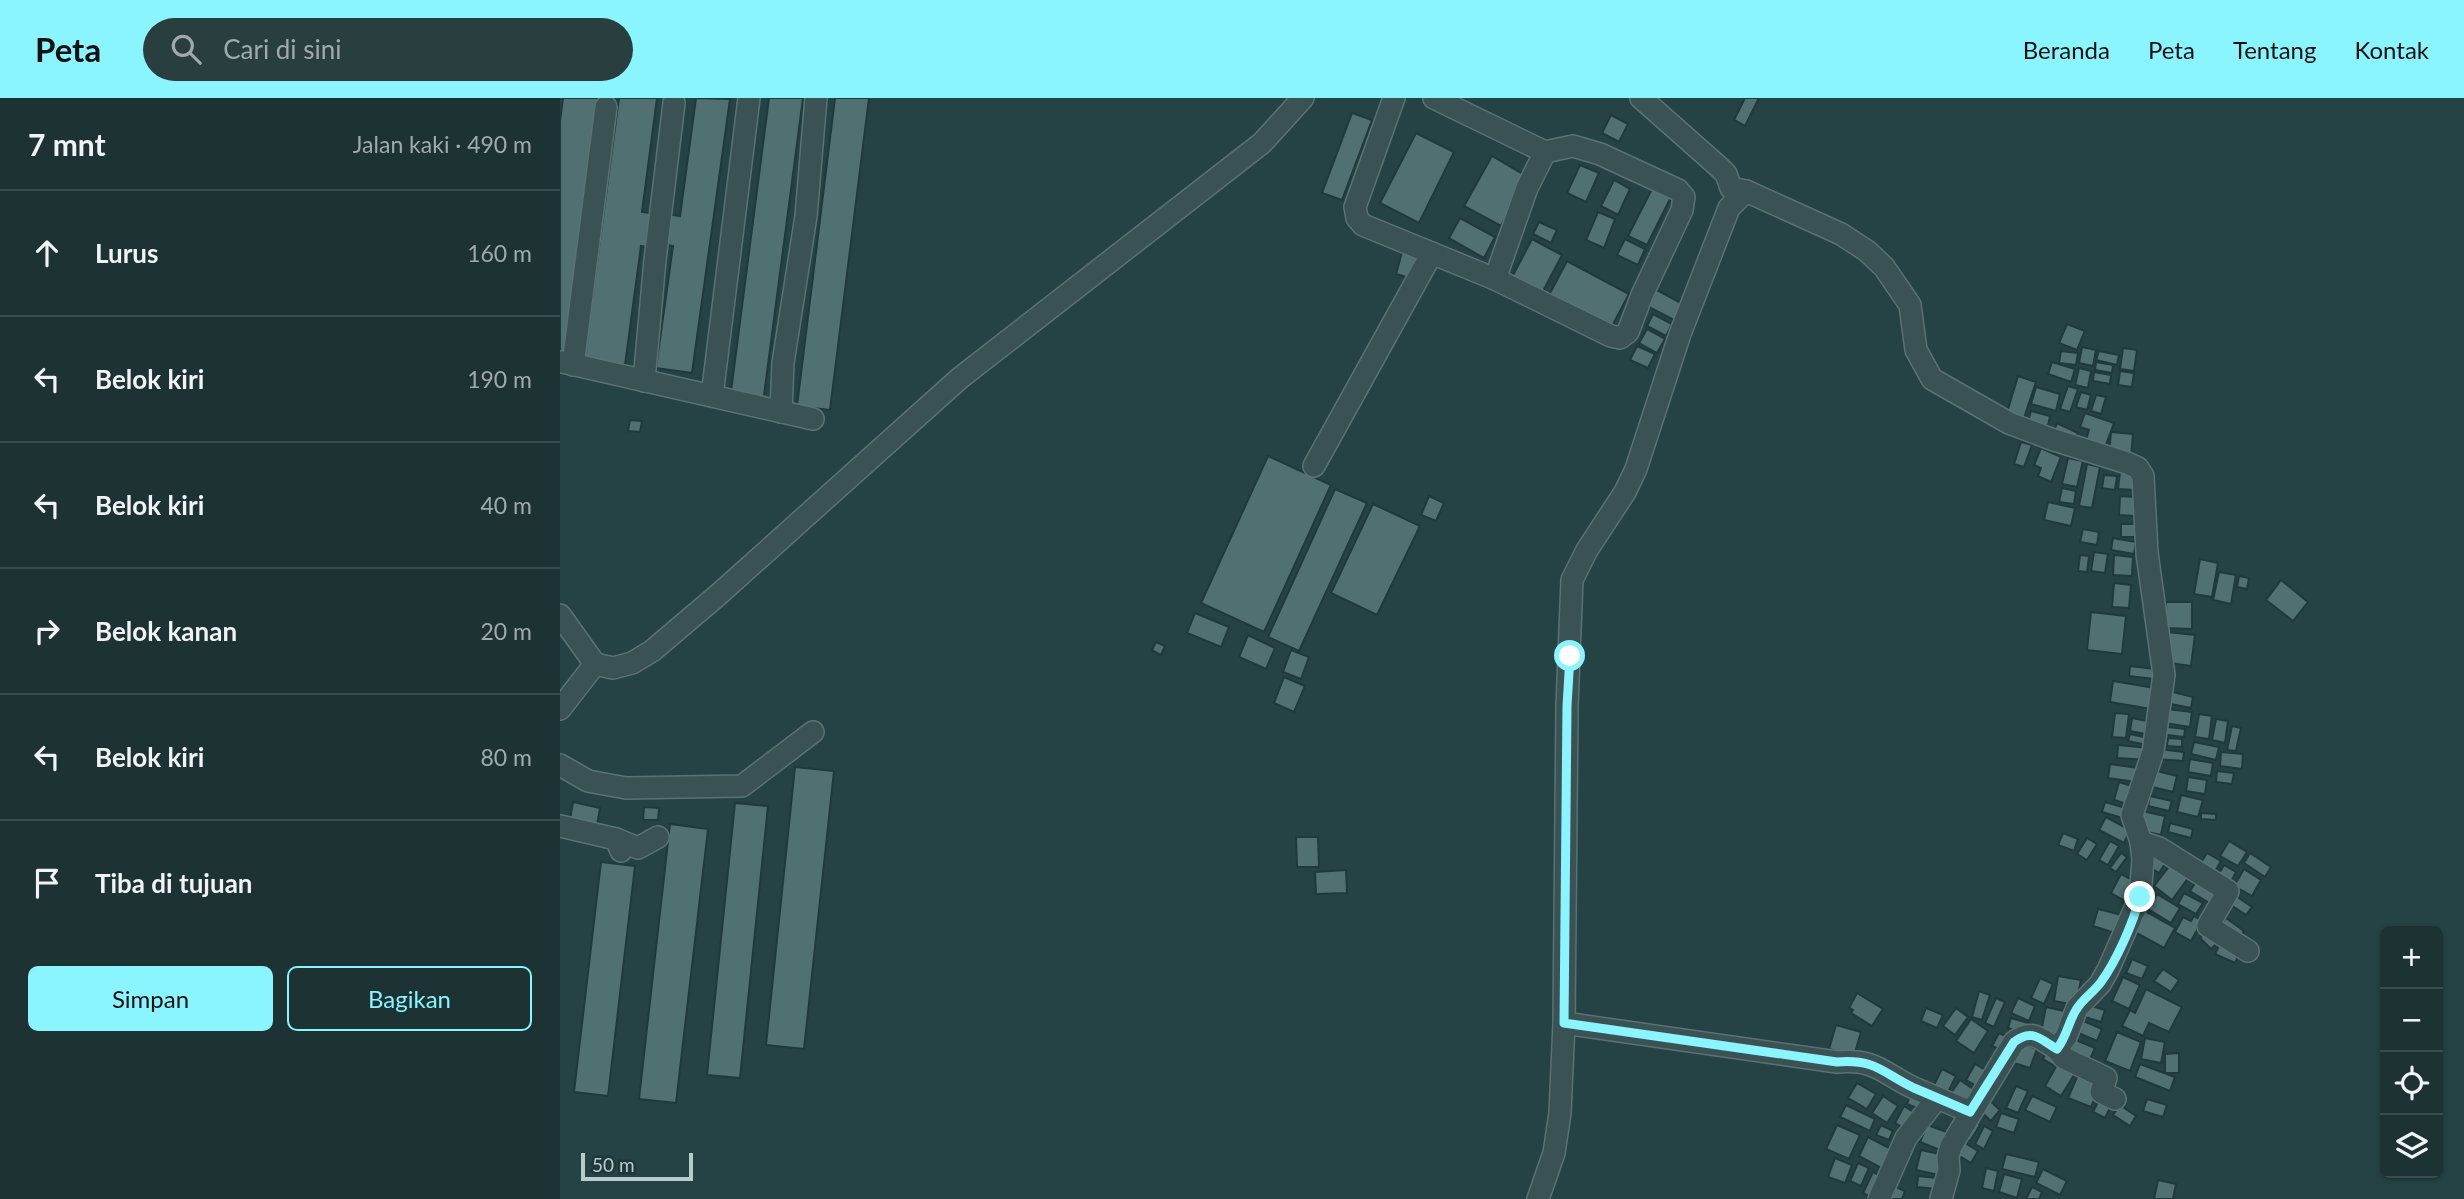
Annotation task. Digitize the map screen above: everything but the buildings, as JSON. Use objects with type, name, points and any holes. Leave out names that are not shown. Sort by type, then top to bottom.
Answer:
[{"type":"street","points":[[712,396],[749,98]]},
{"type":"street","points":[[781,412],[783,363],[806,216],[816,98]]},
{"type":"street","points":[[560,615],[595,664],[613,668],[632,663],[652,651],[960,378],[1262,143],[1303,98]]},
{"type":"street","points":[[1394,98],[1355,206],[1357,218],[1363,225],[1495,279],[1611,337],[1620,338],[1628,331],[1682,210],[1684,197],[1678,190],[1600,154],[1573,146],[1545,152],[1434,98]]},
{"type":"street","points":[[1641,98],[1719,167],[1726,174],[1731,187],[1746,191],[1841,234],[1867,251],[1884,267],[1910,305],[1916,350],[1932,379],[2009,423],[2138,468],[2143,476],[2147,553],[2164,675],[2153,752],[2132,815],[2141,842],[2142,877],[2136,911],[2108,970],[2100,984],[2077,1008],[2066,1037],[2057,1049]]},
{"type":"street","points":[[644,381],[674,103]]},
{"type":"street","points":[[607,107],[567,363],[813,419]]},
{"type":"street","points":[[1495,279],[1527,188],[1545,152]]},
{"type":"street","points":[[1538,1199],[1554,1153],[1560,1113],[1564,1023],[1567,706],[1572,580],[1587,550],[1625,492],[1636,468],[1680,334],[1729,208],[1746,191]]},
{"type":"street","points":[[1314,466],[1432,253]]},
{"type":"street","points":[[560,709],[595,664]]},
{"type":"street","points":[[560,765],[589,781],[626,788],[742,786],[813,732]]},
{"type":"street","points":[[560,826],[619,845],[638,848],[658,837]]},
{"type":"street","points":[[2141,842],[2159,848],[2228,891],[2208,926],[2248,951]]},
{"type":"street","points":[[1564,1023],[1837,1062],[1869,1063],[1879,1066],[1911,1086],[1970,1112]]},
{"type":"street","points":[[1941,1199],[1951,1146],[2014,1042],[2023,1035],[2031,1035],[2057,1049],[2064,1058],[2106,1078],[2101,1092],[2115,1099]]},
{"type":"street","points":[[1879,1199],[1906,1138],[1937,1098]]},
{"type":"route","points":[[1570,656],[1567,706],[1564,1023],[1837,1062],[1869,1063],[1879,1066],[1911,1086],[1970,1112],[2014,1042],[2023,1035],[2038,1037],[2057,1049],[2066,1037],[2077,1008],[2100,984],[2108,970],[2140,897]]}]
